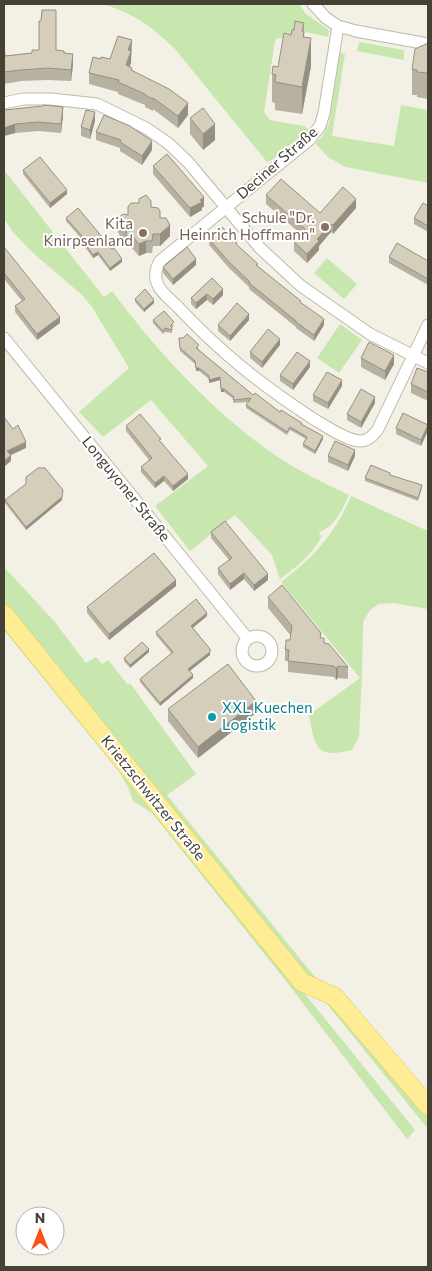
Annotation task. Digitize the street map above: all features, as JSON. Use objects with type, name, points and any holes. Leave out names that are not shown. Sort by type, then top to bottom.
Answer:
[{"type":"main road","name":"Krietzschwitzer Straße","points":[[4,614],[302,982],[335,997],[428,1106]]},
{"type":"street","points":[[313,4],[326,18],[338,26],[428,44]]},
{"type":"street","name":"Deciner Straße","points":[[338,26],[326,104],[320,126],[309,140],[160,261],[157,266],[156,278],[162,291],[231,360],[261,384],[325,426],[350,439],[361,441],[374,436],[413,356]]},
{"type":"street","points":[[4,103],[23,99],[51,98],[97,104],[146,128],[168,143],[188,162],[260,248],[301,286],[370,334],[428,363]]},
{"type":"street","points":[[413,356],[428,325]]},
{"type":"street","name":"Longuyoner Straße","points":[[4,338],[248,639]]},
{"type":"green space","points":[[103,4],[299,4],[306,14],[329,30],[328,37],[305,32],[303,42],[277,38],[264,112],[270,120],[304,126],[309,130],[267,162],[175,49],[158,33],[142,22],[125,12]]},
{"type":"green space","points":[[359,42],[404,50],[404,60],[357,51]]},
{"type":"green space","points":[[340,53],[345,54],[332,136],[394,146],[401,105],[428,110],[428,183],[346,167],[328,157],[315,143],[322,137],[329,123]]},
{"type":"green space","points":[[4,170],[104,297],[112,291],[144,332],[179,371],[217,408],[257,442],[279,457],[349,495],[334,522],[325,530],[319,532],[320,536],[323,534],[310,554],[280,579],[272,555],[235,515],[190,551],[155,506],[208,466],[151,400],[103,437],[79,412],[129,368],[92,307],[82,295],[32,252],[12,231],[4,219]]},
{"type":"green space","points":[[327,258],[357,284],[344,299],[314,273]]},
{"type":"green space","points":[[340,324],[362,340],[339,373],[317,358]]},
{"type":"green space","points":[[351,496],[428,531],[428,609],[393,603],[379,604],[370,610],[363,622],[359,736],[352,750],[331,753],[319,748],[315,743],[309,715],[360,678],[281,582],[304,563],[331,533]]},
{"type":"green space","points":[[4,567],[54,621],[86,663],[96,657],[102,664],[108,660],[128,685],[130,683],[196,774],[167,795],[428,1116],[428,1129],[4,604]]},
{"type":"green space","points":[[4,622],[415,1130],[407,1139],[282,976],[152,813],[133,801],[120,773],[4,630]]},
{"type":"building","points":[[42,10],[56,10],[56,50],[73,54],[71,70],[48,68],[4,72],[4,53],[5,56],[32,53],[32,50],[39,50],[39,21],[41,21]]},
{"type":"building","points":[[295,21],[304,23],[303,37],[311,38],[302,87],[275,82],[276,75],[272,74],[273,66],[278,67],[284,33],[291,35],[292,30],[294,30]]},
{"type":"building","points":[[118,36],[132,40],[128,50],[131,51],[126,65],[132,68],[131,70],[169,89],[188,103],[178,116],[153,98],[118,82],[119,80],[89,73],[93,57],[110,59]]},
{"type":"building","points":[[428,43],[428,73],[417,72],[417,70],[412,69],[415,49]]},
{"type":"building","points":[[43,105],[63,107],[61,124],[38,122],[15,124],[4,128],[4,110]]},
{"type":"building","points":[[203,108],[215,124],[203,134],[190,118]]},
{"type":"building","points":[[86,110],[95,112],[90,130],[81,127]]},
{"type":"building","points":[[104,115],[130,126],[152,141],[142,156],[120,142],[121,140],[96,132]]},
{"type":"building","points":[[167,154],[204,197],[200,200],[202,202],[190,208],[153,166]]},
{"type":"building","points":[[40,157],[67,190],[50,203],[23,170]]},
{"type":"building","points":[[281,179],[320,213],[343,187],[356,199],[333,225],[331,224],[317,239],[319,241],[307,254],[294,242],[305,229],[266,195]]},
{"type":"building","points":[[146,195],[151,201],[151,207],[158,208],[160,218],[166,218],[170,225],[160,234],[153,234],[152,241],[139,244],[132,236],[126,236],[127,228],[121,227],[117,219],[123,214],[128,215],[128,207],[131,203],[139,203],[139,199]]},
{"type":"building","points":[[423,203],[428,206],[428,226],[414,218]]},
{"type":"building","points":[[78,208],[122,259],[110,268],[98,252],[93,255],[80,237],[82,236],[66,218]]},
{"type":"building","points":[[222,227],[237,242],[236,244],[258,264],[256,265],[300,302],[324,319],[314,335],[249,283],[209,239]]},
{"type":"building","points":[[397,243],[428,261],[428,279],[389,257]]},
{"type":"building","points":[[4,247],[60,317],[37,334],[15,306],[25,299],[4,273]]},
{"type":"building","points":[[187,247],[196,259],[173,279],[163,267]]},
{"type":"building","points":[[212,278],[223,289],[213,299],[207,294],[196,303],[191,298]]},
{"type":"building","points":[[145,289],[154,300],[144,309],[135,299]]},
{"type":"building","points":[[237,303],[249,314],[230,336],[218,325]]},
{"type":"building","points":[[164,311],[174,322],[171,325],[172,330],[165,328],[163,331],[153,320]]},
{"type":"building","points":[[268,329],[280,339],[262,362],[250,352]]},
{"type":"building","points":[[187,334],[199,345],[196,348],[253,395],[255,393],[280,412],[281,410],[323,436],[315,451],[303,444],[307,437],[290,427],[287,432],[246,405],[251,398],[233,400],[234,397],[224,389],[221,389],[220,377],[209,380],[209,376],[199,368],[196,368],[195,361],[180,348],[179,338],[183,338]]},
{"type":"building","points":[[369,342],[394,355],[385,371],[361,358]]},
{"type":"building","points":[[297,352],[310,361],[293,384],[280,375]]},
{"type":"building","points":[[417,368],[428,372],[428,392],[411,384]]},
{"type":"building","points":[[327,372],[342,380],[328,403],[313,395]]},
{"type":"building","points":[[361,389],[375,397],[361,422],[347,414]]},
{"type":"building","points":[[403,413],[428,425],[421,440],[396,428]]},
{"type":"building","points":[[140,414],[188,474],[173,486],[164,476],[155,483],[141,467],[152,458],[126,426]]},
{"type":"building","points":[[4,417],[13,429],[18,425],[26,442],[7,451],[11,455],[4,461]]},
{"type":"building","points":[[335,441],[355,450],[348,465],[328,456]]},
{"type":"building","points":[[371,465],[390,473],[390,475],[422,485],[418,498],[365,478]]},
{"type":"building","points":[[38,468],[45,468],[63,490],[62,497],[26,527],[5,500],[26,484],[26,477]]},
{"type":"building","points":[[225,521],[268,574],[254,585],[244,573],[230,584],[218,568],[232,558],[211,532]]},
{"type":"building","points":[[154,553],[176,580],[109,634],[87,607]]},
{"type":"building","points":[[282,585],[321,633],[320,638],[324,638],[324,643],[329,644],[348,667],[338,666],[336,669],[334,666],[288,661],[289,650],[285,649],[286,640],[290,640],[292,626],[268,597]]},
{"type":"building","points":[[196,599],[207,613],[191,626],[210,649],[210,652],[188,669],[193,675],[160,703],[140,679],[173,652],[156,632]]},
{"type":"building","points":[[142,642],[149,649],[130,665],[124,658]]},
{"type":"building","name":"XXL Kuechen Logistik","points":[[228,664],[256,701],[198,747],[168,709]]},
{"type":"place","name":"Schule \"Dr. Heinrich Hoffmann\"","points":[[325,227]]},
{"type":"place","name":"Kita Knirpsenland","points":[[143,233]]},
{"type":"place","name":"XXL Kuechen Logistik","points":[[212,717]]}]
